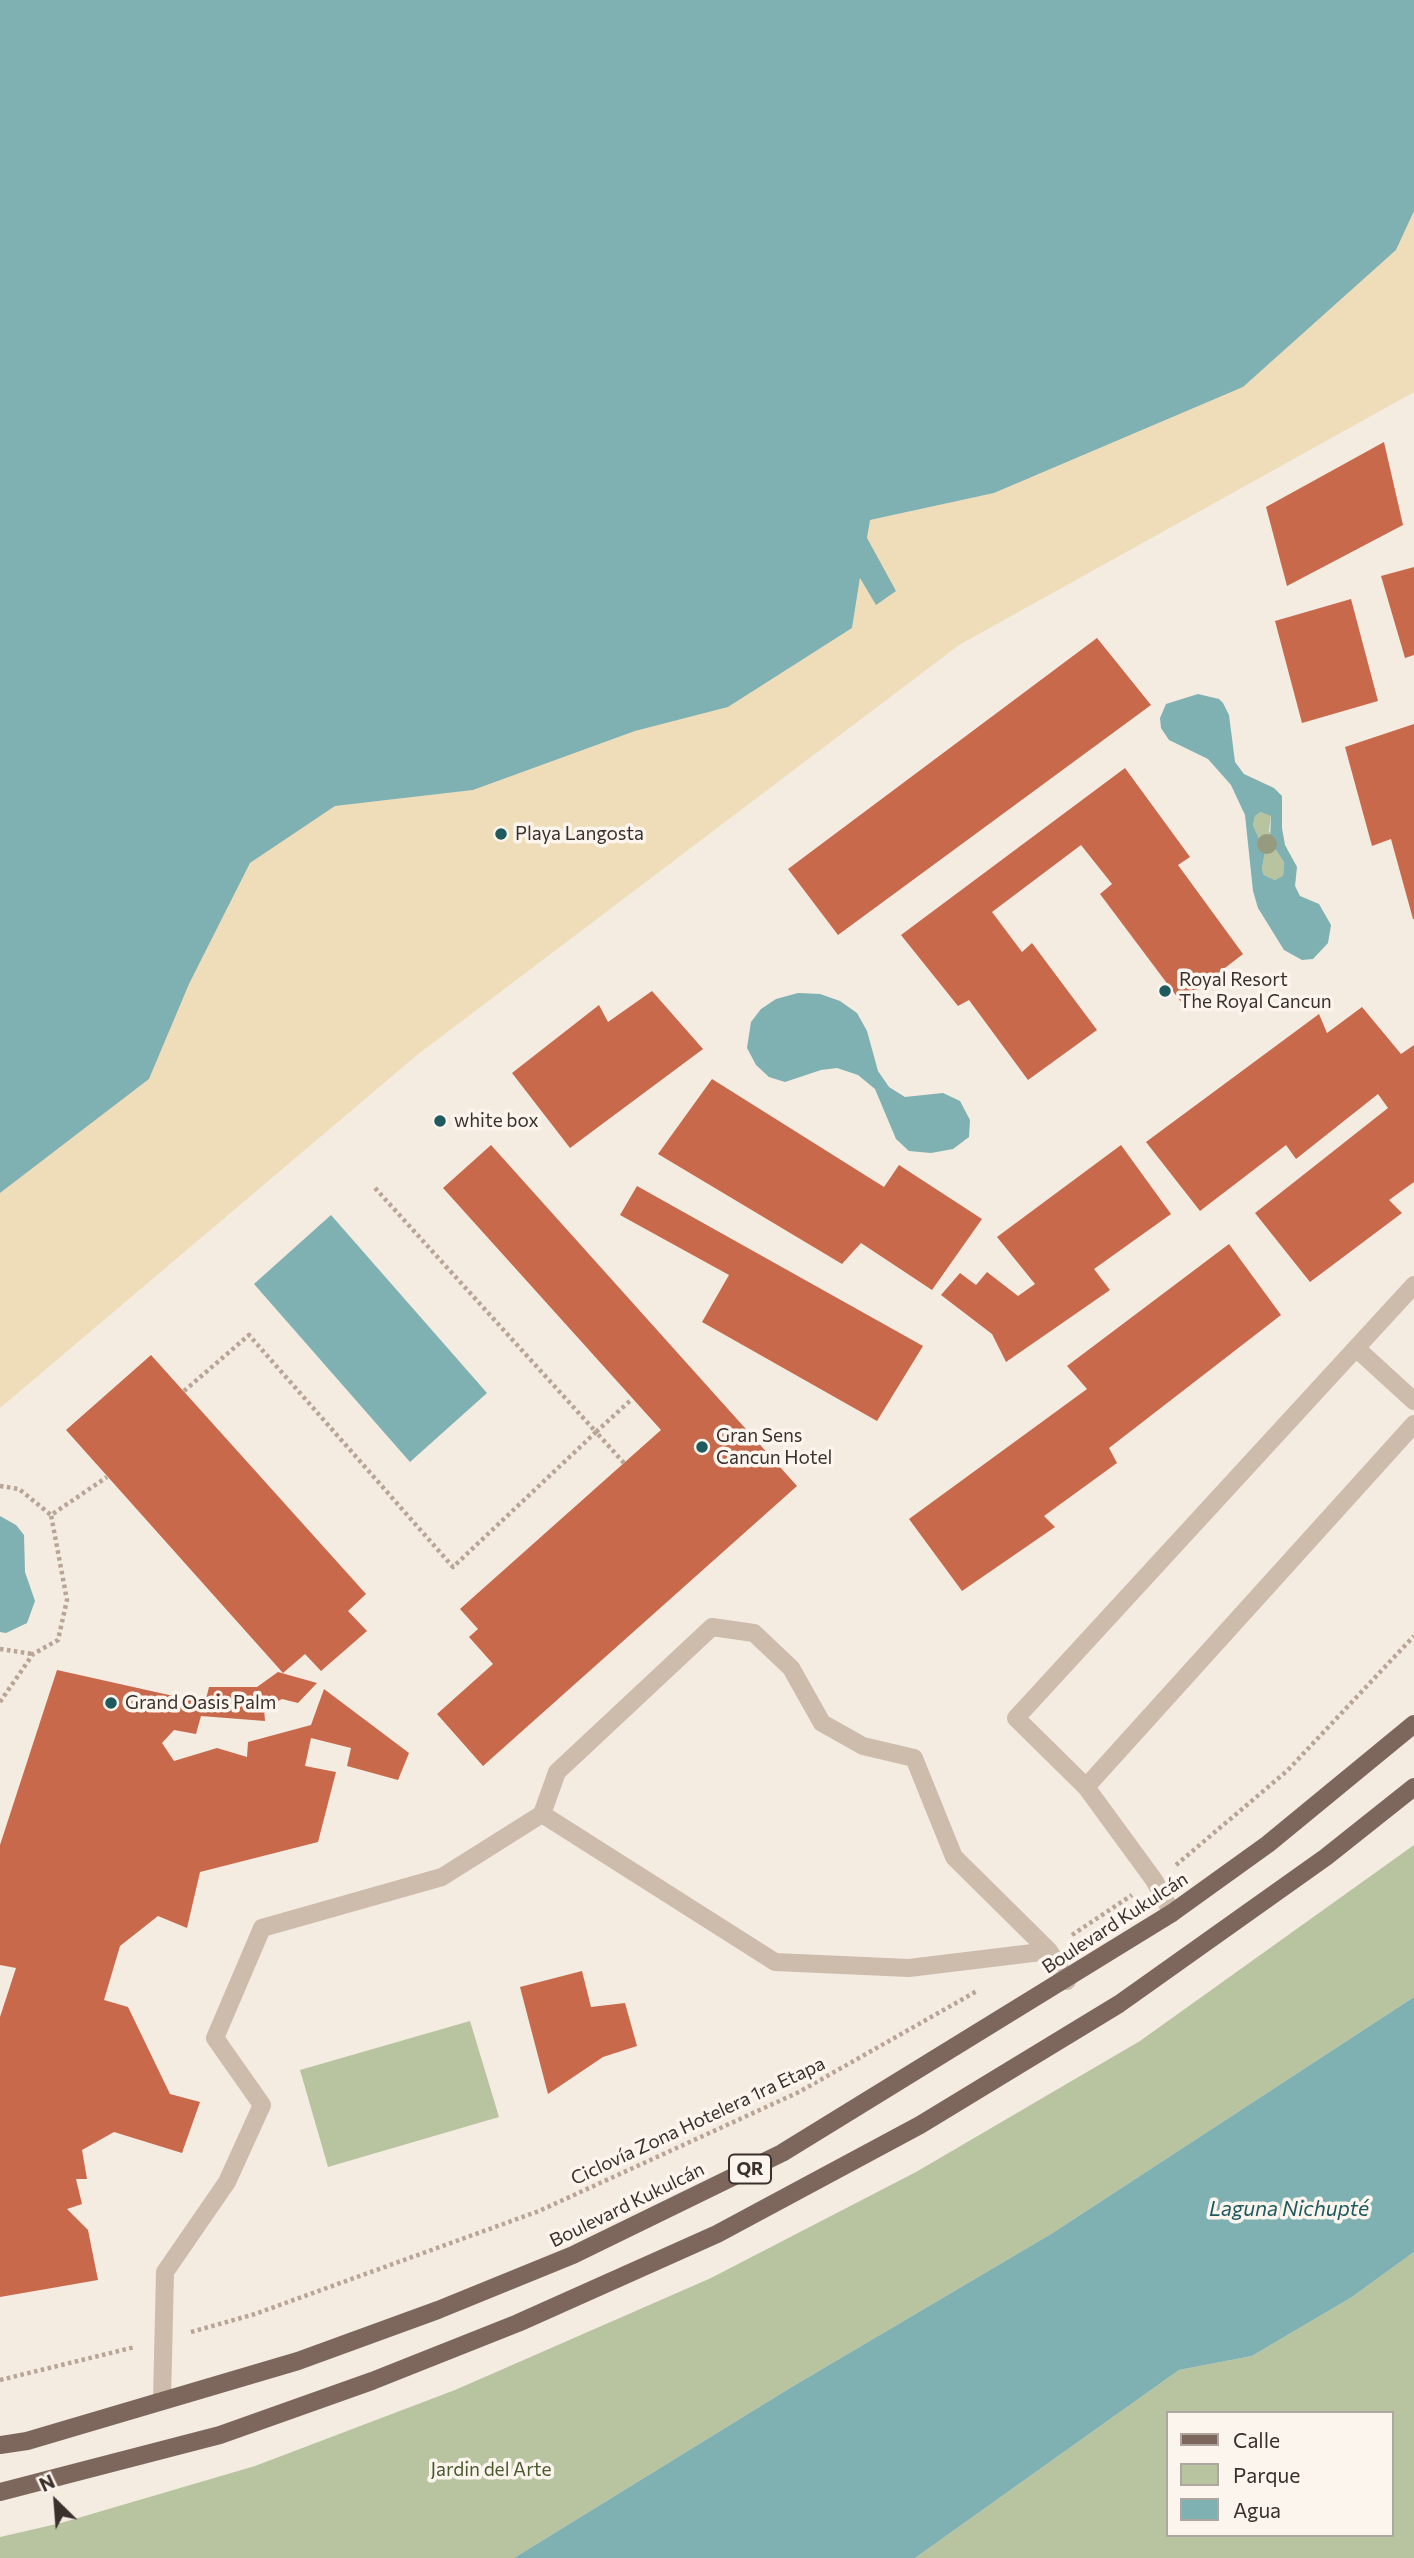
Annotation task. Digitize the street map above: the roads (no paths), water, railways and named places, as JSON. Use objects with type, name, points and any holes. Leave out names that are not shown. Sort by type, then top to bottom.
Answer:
[{"type":"main road","name":"Boulevard Kukulcán","points":[[0,2445],[27,2441],[298,2361],[573,2255],[782,2153],[1067,1981],[1172,1913],[1268,1844],[1414,1724]]},
{"type":"main road","name":"QR","points":[[0,2492],[220,2435],[360,2386],[519,2323],[717,2234],[920,2125],[1119,2004],[1326,1857],[1414,1787]]},
{"type":"lane","points":[[1172,1913],[1154,1880],[1086,1787],[1016,1718],[1414,1285]]},
{"type":"lane","points":[[1356,1348],[1414,1401]]},
{"type":"lane","points":[[1086,1787],[1414,1424]]},
{"type":"lane","points":[[162,2401],[165,2272],[226,2182],[262,2105],[215,2038],[262,1928],[442,1877],[542,1814],[557,1772],[712,1627],[754,1633],[791,1668],[822,1723],[863,1746],[914,1758],[954,1857],[1049,1951],[1067,1981]]},
{"type":"lane","points":[[542,1814],[775,1962],[909,1968],[1049,1951]]},
{"type":"water","points":[[0,0],[1414,0],[1414,211],[1396,250],[1243,387],[994,493],[870,520],[867,538],[896,591],[876,605],[860,578],[852,628],[728,707],[635,731],[473,790],[335,806],[250,863],[189,984],[149,1079],[0,1193]]},
{"type":"water","points":[[1198,694],[1219,699],[1229,715],[1235,762],[1244,774],[1274,788],[1282,796],[1285,845],[1297,867],[1295,886],[1300,896],[1319,904],[1331,925],[1328,943],[1313,959],[1302,960],[1284,950],[1258,908],[1253,891],[1245,815],[1231,785],[1208,759],[1169,740],[1161,728],[1160,718],[1166,704]],"holes":[[[1261,812],[1271,816],[1270,840],[1284,862],[1283,876],[1275,880],[1264,875],[1262,869],[1265,852],[1253,825],[1255,816]]]},
{"type":"water","points":[[798,993],[820,994],[840,1001],[857,1013],[867,1031],[878,1071],[889,1087],[905,1097],[943,1093],[960,1101],[970,1120],[969,1137],[953,1149],[931,1153],[909,1151],[896,1139],[875,1089],[858,1075],[837,1068],[821,1070],[785,1082],[769,1077],[756,1065],[747,1048],[751,1022],[761,1009],[776,999]]},
{"type":"water","points":[[331,1215],[487,1393],[410,1462],[254,1284]]},
{"type":"water","points":[[0,1516],[16,1525],[24,1535],[25,1572],[35,1601],[27,1623],[6,1633],[0,1632]]},
{"type":"water","name":"Laguna Nichupté","points":[[1414,1997],[1414,2252],[1352,2297],[1252,2356],[1179,2370],[915,2558],[514,2558],[790,2388],[1051,2234]]},
{"type":"place","name":"Playa Langosta","points":[[501,834]]},
{"type":"place","name":"Royal Resort The Royal Cancun","points":[[1165,991]]},
{"type":"place","name":"white box","points":[[440,1121]]},
{"type":"place","name":"Gran Sens Cancun Hotel","points":[[702,1447]]},
{"type":"place","name":"Grand Oasis Palm","points":[[111,1703]]},
{"type":"park label","name":"Jardin del Arte","points":[[491,2470]]}]
